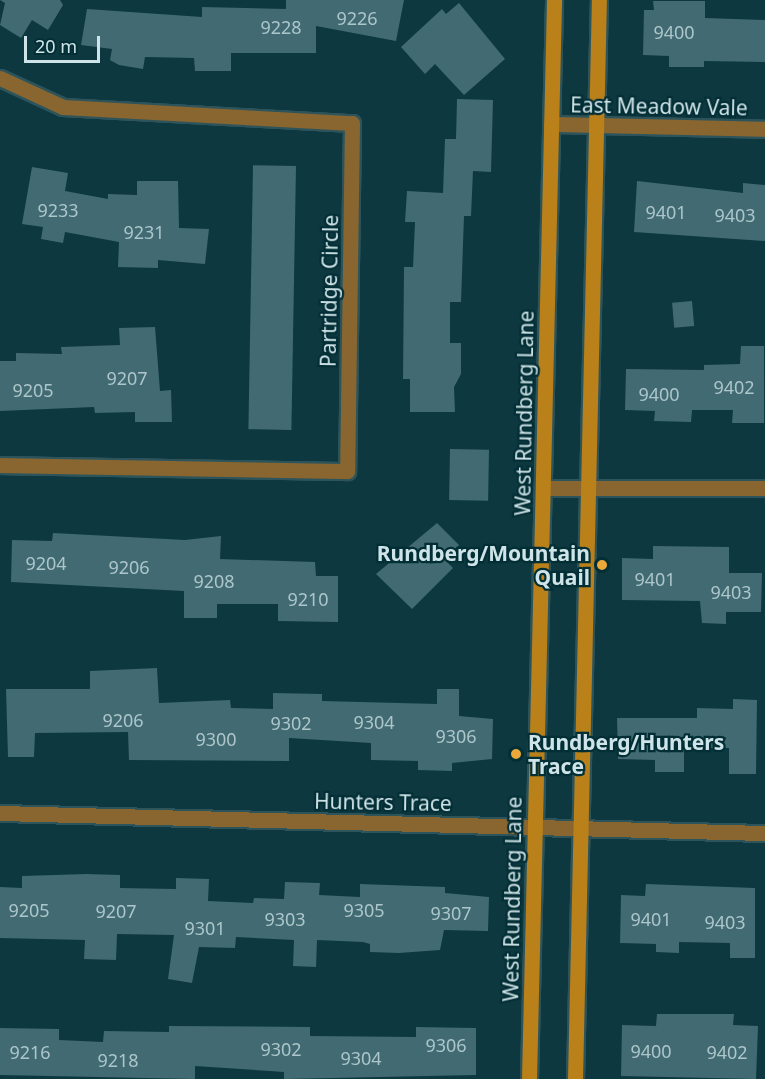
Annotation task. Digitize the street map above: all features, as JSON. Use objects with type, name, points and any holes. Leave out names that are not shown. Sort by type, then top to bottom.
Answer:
[{"type":"main road","name":"West Rundberg Lane","points":[[529,1079],[554,0]]},
{"type":"main road","points":[[575,1079],[599,0]]},
{"type":"street","name":"Partridge Circle","points":[[0,78],[63,107],[352,123],[347,471],[0,465]]},
{"type":"street","name":"East Meadow Vale","points":[[551,124],[765,129]]},
{"type":"street","points":[[543,488],[765,488]]},
{"type":"street","name":"Hunters Trace","points":[[0,813],[765,833]]},
{"type":"building","points":[[0,0],[60,0],[63,5],[48,30],[32,20],[21,38],[0,25],[5,3]]},
{"type":"building","points":[[286,0],[404,0],[396,41],[316,26],[316,53],[231,53],[231,71],[195,71],[194,58],[145,57],[143,69],[119,65],[110,60],[112,49],[81,45],[87,9],[202,17],[202,7],[286,9]]},
{"type":"building","points":[[653,1],[705,1],[705,18],[765,20],[765,62],[704,61],[704,67],[669,67],[669,56],[643,55],[644,10],[654,10]]},
{"type":"building","points":[[459,3],[505,59],[464,95],[435,64],[425,74],[401,47],[442,9],[446,14]]},
{"type":"building","points":[[457,99],[493,100],[491,172],[473,171],[471,216],[464,216],[461,302],[450,302],[450,343],[461,343],[461,374],[454,387],[455,412],[410,412],[410,379],[403,379],[404,267],[413,267],[415,222],[405,222],[407,191],[443,193],[445,139],[456,139]]},
{"type":"building","points":[[253,165],[296,166],[291,430],[248,429]]},
{"type":"building","points":[[32,167],[68,173],[65,191],[108,199],[108,194],[137,195],[137,181],[178,181],[179,228],[209,229],[205,264],[158,260],[158,268],[118,267],[119,242],[65,232],[63,243],[41,239],[43,227],[22,224]]},
{"type":"building","points":[[637,181],[743,193],[743,183],[765,185],[765,241],[634,232]]},
{"type":"building","points":[[692,301],[694,326],[674,328],[672,303]]},
{"type":"building","points":[[155,327],[160,391],[171,390],[172,422],[135,422],[135,412],[95,413],[94,407],[0,411],[0,361],[16,361],[16,353],[62,354],[61,347],[120,345],[119,328]]},
{"type":"building","points":[[741,346],[764,346],[764,423],[732,423],[733,410],[692,410],[691,422],[654,421],[655,411],[625,410],[626,369],[704,370],[704,365],[740,364]]},
{"type":"building","points":[[450,449],[489,450],[488,501],[449,500]]},
{"type":"building","points":[[437,523],[459,545],[445,560],[453,568],[412,609],[376,574]]},
{"type":"building","points":[[53,533],[185,540],[221,536],[220,559],[315,562],[316,576],[338,576],[338,622],[278,621],[278,604],[217,604],[217,618],[184,618],[184,591],[11,582],[12,540],[52,541]]},
{"type":"building","points":[[653,546],[729,547],[729,573],[762,573],[761,612],[726,612],[726,624],[702,623],[700,601],[622,600],[622,558],[653,559]]},
{"type":"building","points":[[157,668],[159,703],[230,700],[231,708],[273,709],[273,693],[322,694],[322,701],[437,704],[437,689],[459,689],[459,716],[493,719],[492,759],[452,763],[452,771],[418,770],[418,761],[371,760],[371,743],[289,738],[289,761],[129,760],[128,732],[35,733],[34,757],[8,757],[6,689],[90,689],[90,671]]},
{"type":"building","points":[[733,699],[757,700],[756,774],[729,774],[729,748],[684,748],[684,772],[655,772],[655,760],[618,759],[617,718],[697,718],[697,708],[733,709]]},
{"type":"building","points":[[120,875],[120,888],[176,889],[176,878],[209,879],[208,901],[253,903],[254,898],[284,899],[285,882],[320,883],[319,895],[360,897],[360,884],[445,887],[445,893],[489,897],[488,931],[444,930],[440,950],[399,953],[370,952],[370,944],[363,942],[317,940],[316,967],[293,966],[294,940],[236,937],[235,948],[199,947],[192,983],[168,979],[174,935],[117,934],[116,960],[84,959],[85,940],[0,938],[0,887],[22,888],[22,876]]},
{"type":"building","points":[[646,884],[755,888],[755,958],[730,958],[730,943],[679,942],[679,953],[656,952],[656,944],[620,943],[621,895],[645,896]]},
{"type":"building","points":[[657,1014],[734,1014],[733,1025],[758,1026],[756,1079],[621,1076],[622,1025],[656,1026]]},
{"type":"building","points":[[169,1026],[310,1027],[310,1036],[416,1037],[416,1027],[476,1028],[476,1075],[284,1079],[284,1072],[195,1066],[195,1079],[0,1075],[0,1028],[59,1029],[59,1040],[103,1042],[104,1031],[169,1032]]},
{"type":"place","name":"Rundberg/Mountain Quail","points":[[602,565]]},
{"type":"place","name":"Rundberg/Hunters Trace","points":[[516,754]]}]
